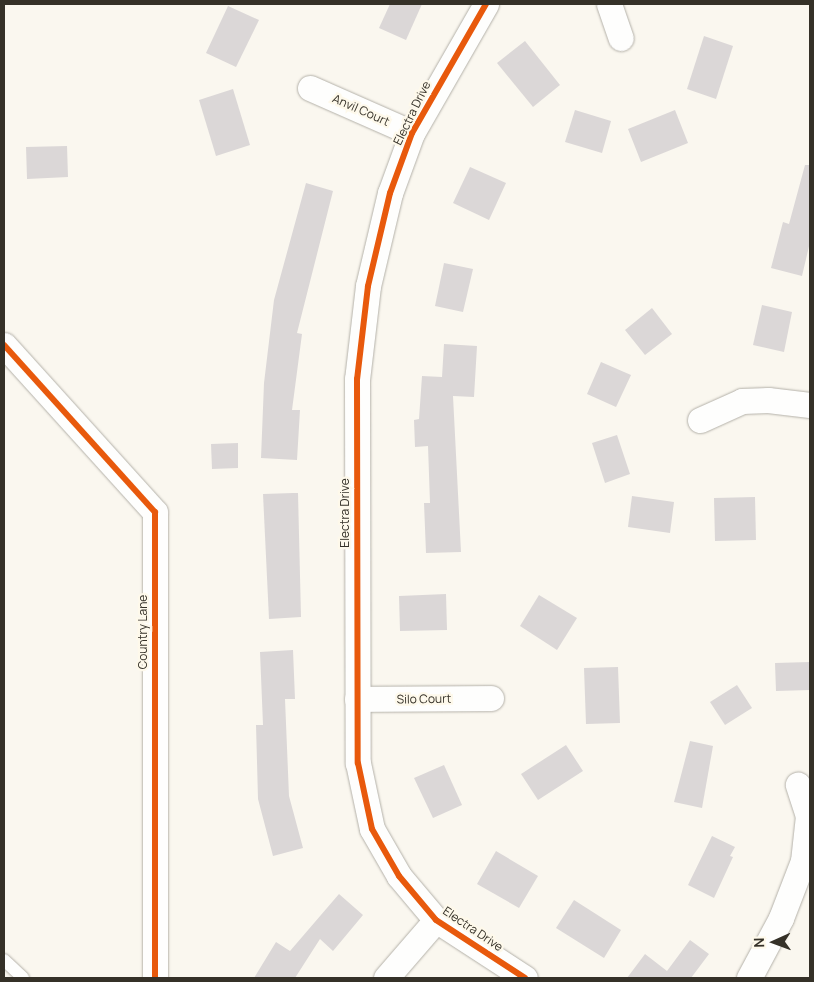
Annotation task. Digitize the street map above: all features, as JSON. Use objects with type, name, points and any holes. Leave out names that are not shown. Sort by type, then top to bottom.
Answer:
[{"type":"street","name":"Electra Drive","points":[[486,4],[412,133],[378,242],[360,336],[356,389],[358,763],[372,829],[399,876],[436,920],[525,978]]},
{"type":"street","points":[[609,4],[621,38]]},
{"type":"street","name":"Anvil Court","points":[[310,88],[412,133]]},
{"type":"street","name":"Country Lane","points":[[4,344],[155,512],[154,978]]},
{"type":"street","points":[[700,420],[742,402],[768,400],[810,405]]},
{"type":"street","name":"Silo Court","points":[[357,699],[491,698]]},
{"type":"street","points":[[749,978],[781,918],[803,861],[808,816],[798,785]]},
{"type":"street","points":[[386,978],[436,920]]},
{"type":"lane","points":[[4,960],[23,978]]},
{"type":"building","points":[[390,4],[422,4],[406,40],[379,28]]},
{"type":"building","points":[[228,6],[259,20],[236,67],[206,53]]},
{"type":"building","points":[[704,36],[733,46],[716,99],[687,89]]},
{"type":"building","points":[[525,41],[560,85],[533,107],[497,63]]},
{"type":"building","points":[[233,89],[250,145],[216,156],[199,100]]},
{"type":"building","points":[[575,110],[611,121],[602,153],[565,142]]},
{"type":"building","points":[[675,110],[688,143],[641,162],[628,129]]},
{"type":"building","points":[[67,146],[68,177],[27,179],[26,147]]},
{"type":"building","points":[[805,165],[810,165],[810,242],[802,276],[771,268],[783,222],[789,224]]},
{"type":"building","points":[[470,167],[506,183],[489,220],[453,203]]},
{"type":"building","points":[[306,183],[333,191],[297,333],[302,334],[292,410],[300,410],[297,460],[261,458],[264,383],[274,300]]},
{"type":"building","points":[[444,263],[473,269],[463,312],[435,306]]},
{"type":"building","points":[[762,305],[792,312],[784,352],[753,345]]},
{"type":"building","points":[[652,308],[672,334],[645,355],[625,330]]},
{"type":"building","points":[[444,344],[477,346],[474,397],[453,396],[461,552],[426,553],[424,503],[430,503],[428,446],[415,447],[414,420],[419,419],[422,376],[442,377]]},
{"type":"building","points":[[601,362],[631,375],[616,407],[587,394]]},
{"type":"building","points":[[617,435],[630,474],[605,483],[592,443]]},
{"type":"building","points":[[238,443],[238,468],[212,469],[211,444]]},
{"type":"building","points":[[298,493],[301,617],[269,619],[263,494]]},
{"type":"building","points":[[632,496],[674,502],[670,533],[628,527]]},
{"type":"building","points":[[755,497],[756,540],[715,541],[714,498]]},
{"type":"building","points":[[446,594],[447,630],[400,631],[399,596]]},
{"type":"building","points":[[539,595],[577,618],[557,650],[520,626]]},
{"type":"building","points":[[293,650],[295,699],[285,699],[289,796],[303,848],[273,856],[258,799],[256,725],[263,725],[260,652]]},
{"type":"building","points":[[810,662],[810,690],[776,691],[775,663]]},
{"type":"building","points":[[618,667],[620,723],[586,724],[584,668]]},
{"type":"building","points":[[737,685],[752,708],[725,725],[710,702]]},
{"type":"building","points":[[690,741],[713,746],[702,808],[674,802]]},
{"type":"building","points":[[566,745],[583,771],[538,800],[521,774]]},
{"type":"building","points":[[444,765],[462,805],[433,818],[414,778]]},
{"type":"building","points":[[712,836],[735,847],[730,856],[733,857],[714,898],[688,885]]},
{"type":"building","points":[[496,851],[538,876],[519,908],[477,884]]},
{"type":"building","points":[[339,894],[363,915],[333,951],[320,939],[295,978],[254,978],[276,942],[290,951]]},
{"type":"building","points":[[574,900],[621,930],[604,958],[556,928]]},
{"type":"building","points":[[690,940],[709,954],[691,978],[627,978],[645,954],[667,971]]},
{"type":"cycle path","points":[[486,4],[412,133],[390,193],[368,286],[357,379],[358,763],[372,829],[399,876],[436,920],[525,978]]},
{"type":"cycle path","points":[[4,345],[155,512],[155,978]]}]
